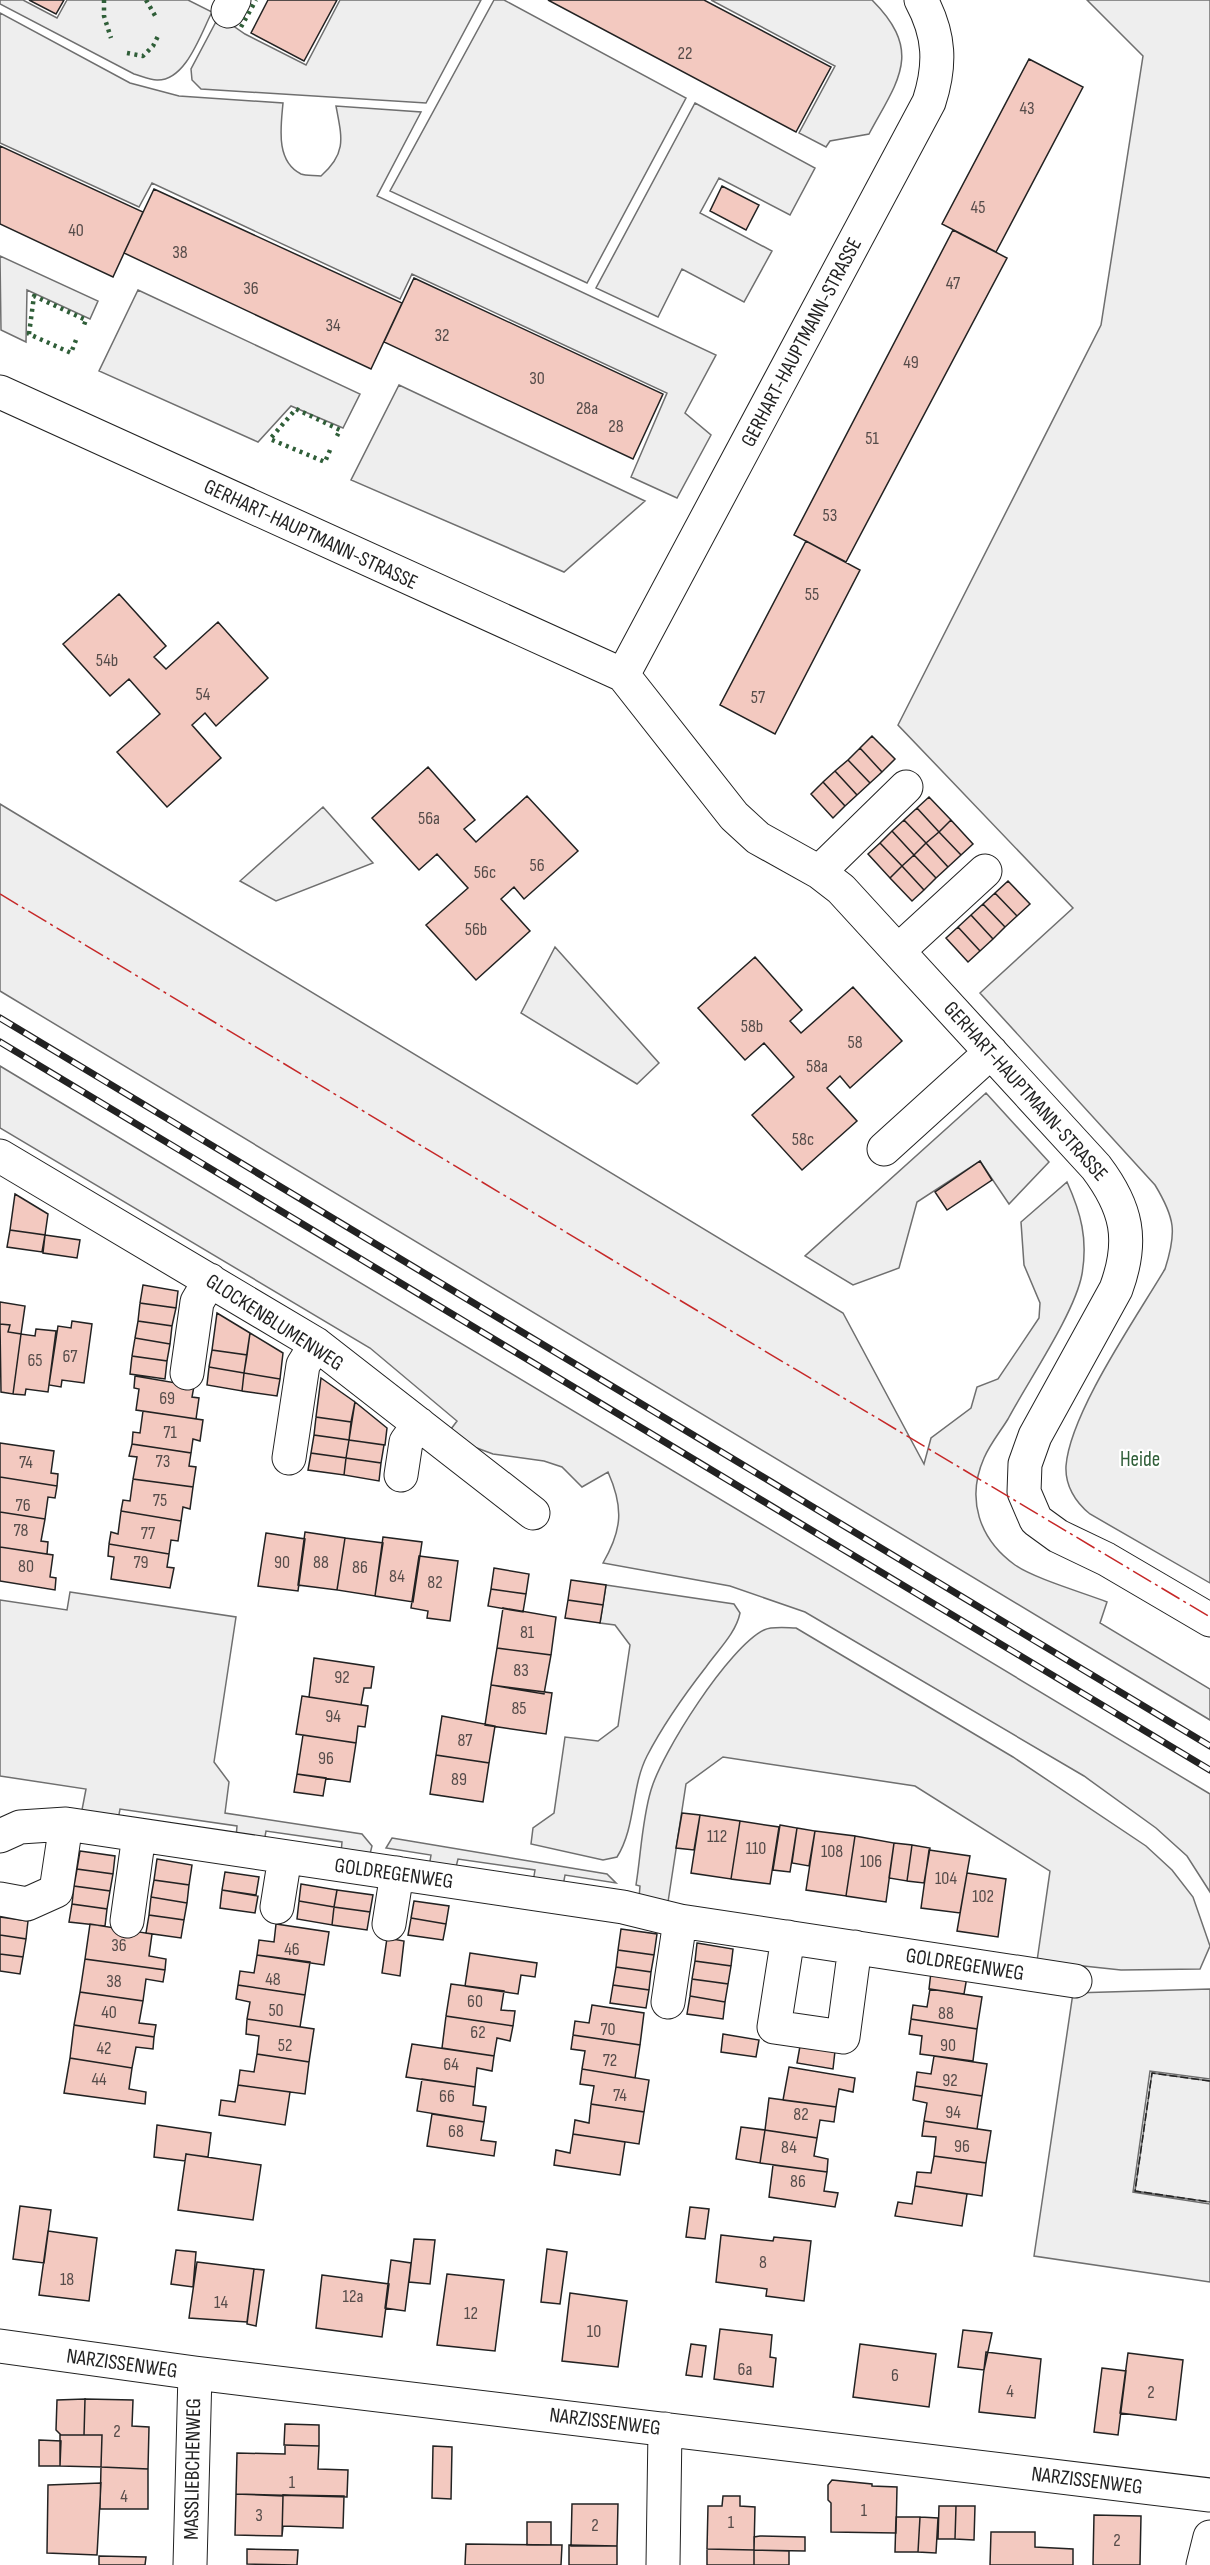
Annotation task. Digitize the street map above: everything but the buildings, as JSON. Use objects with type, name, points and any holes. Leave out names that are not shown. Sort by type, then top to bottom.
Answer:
[{"type":"street","name":"GERHART-HAUPTMANN-STRASSE","points":[[623,675],[929,102],[937,78],[939,53],[933,26],[921,0]]},
{"type":"street","name":"GERHART-HAUPTMANN-STRASSE","points":[[0,392],[623,675],[734,816],[758,838],[819,872],[841,889],[1096,1167],[1111,1187],[1120,1207],[1126,1228],[1124,1269],[1116,1289],[1035,1436],[1025,1464],[1024,1492],[1036,1520],[1058,1536],[1106,1559],[1210,1620]]},
{"type":"street","points":[[819,872],[906,787]]},
{"type":"street","points":[[899,950],[985,871]]},
{"type":"street","points":[[884,1149],[991,1052]]},
{"type":"street","name":"GLOCKENBLUMENWEG","points":[[3,1163],[210,1280],[316,1344],[533,1513]]},
{"type":"street","points":[[187,1373],[197,1302],[210,1280]]},
{"type":"street","points":[[289,1458],[303,1365],[316,1344]]},
{"type":"street","points":[[400,1475],[406,1442],[419,1424]]},
{"type":"street","points":[[0,1899],[27,1904],[56,1891],[66,1824]]},
{"type":"street","name":"GOLDREGENWEG","points":[[0,1836],[20,1827],[66,1824],[623,1907],[680,1921],[1075,1981]]},
{"type":"street","points":[[127,1921],[139,1835]]},
{"type":"street","points":[[277,1907],[285,1857]]},
{"type":"street","points":[[389,1924],[397,1873]]},
{"type":"street","points":[[668,2002],[680,1921]]},
{"type":"street","points":[[788,1937],[774,2026],[843,2037],[855,1947]]},
{"type":"street","name":"NARZISSENWEG","points":[[0,2346],[195,2373],[1210,2495]]},
{"type":"street","name":"MASSLIEBCHENWEG","points":[[190,2565],[195,2373]]},
{"type":"street","points":[[663,2565],[665,2429]]},
{"type":"street","points":[[1203,2565],[1210,2537]]},
{"type":"green space","points":[[0,0],[23,0],[57,18],[67,0],[188,0],[212,12],[184,64],[176,73],[157,80],[134,74],[0,4]]},
{"type":"green space","points":[[340,0],[481,0],[426,103],[201,89],[192,80],[191,69],[219,16],[245,34],[306,65]]},
{"type":"green space","points":[[494,0],[504,0],[686,98],[587,283],[390,191]]},
{"type":"green space","points":[[711,0],[872,0],[888,18],[898,35],[902,51],[901,66],[896,82],[869,134],[830,141],[826,147],[799,133],[835,66]]},
{"type":"green space","name":"Heide","points":[[1087,0],[1210,0],[1210,1583],[1090,1514],[1076,1499],[1067,1480],[1066,1466],[1070,1444],[1079,1420],[1106,1366],[1165,1269],[1172,1235],[1167,1207],[1155,1185],[980,993],[1073,908],[898,725],[1101,325],[1143,56]]},
{"type":"green space","points":[[0,13],[130,83],[179,96],[283,103],[281,132],[283,152],[293,168],[303,175],[321,176],[339,152],[341,136],[336,106],[421,112],[377,196],[716,355],[685,413],[711,435],[677,498],[631,477],[667,393],[412,274],[400,299],[152,183],[139,207],[0,143]]},
{"type":"green space","points":[[695,103],[815,168],[790,215],[719,178],[700,213],[772,251],[744,302],[682,269],[658,317],[596,288]]},
{"type":"green space","points":[[0,256],[98,301],[90,319],[27,290],[26,342],[1,330]]},
{"type":"green space","points":[[138,290],[360,394],[343,428],[291,406],[258,442],[99,371]]},
{"type":"green space","points":[[399,385],[645,501],[564,572],[351,480]]},
{"type":"green space","points":[[0,804],[843,1313],[924,1464],[931,1438],[971,1408],[977,1387],[998,1379],[1039,1318],[1040,1303],[1024,1265],[1021,1222],[1067,1182],[1076,1205],[1084,1238],[1084,1261],[1078,1290],[1061,1327],[984,1458],[976,1488],[979,1517],[992,1543],[1015,1565],[1046,1580],[1107,1602],[1100,1623],[1210,1689],[1210,1720],[0,991]]},
{"type":"green space","points":[[323,807],[373,863],[276,901],[240,881]]},
{"type":"green space","points":[[555,947],[659,1063],[637,1084],[521,1013]]},
{"type":"green space","points":[[0,1066],[1210,1794],[1210,1892],[1187,1856],[1156,1828],[1084,1776],[805,1612],[730,1586],[603,1563],[614,1540],[619,1519],[617,1497],[608,1472],[582,1487],[562,1467],[544,1461],[493,1454],[466,1444],[448,1433],[457,1421],[370,1348],[0,1128]]},
{"type":"green space","points":[[986,1093],[1049,1162],[1009,1204],[980,1161],[917,1202],[899,1268],[853,1285],[805,1256]]},
{"type":"green space","points":[[606,1585],[734,1604],[740,1613],[731,1634],[682,1699],[653,1744],[638,1781],[631,1820],[623,1845],[617,1857],[603,1860],[531,1844],[533,1828],[554,1813],[565,1737],[598,1741],[618,1726],[630,1645],[615,1625],[600,1623]]},
{"type":"green space","points":[[70,1592],[236,1617],[214,1762],[229,1782],[225,1813],[362,1834],[372,1846],[369,1858],[341,1853],[342,1842],[266,1831],[264,1842],[236,1838],[237,1826],[120,1809],[118,1820],[81,1815],[86,1789],[0,1776],[0,1600],[67,1610]]},
{"type":"green space","points":[[796,1628],[1013,1757],[1146,1846],[1172,1870],[1193,1897],[1210,1946],[1200,1969],[1121,1970],[1037,1961],[1050,1871],[915,1786],[723,1757],[686,1784],[668,1902],[639,1898],[640,1886],[636,1885],[648,1801],[668,1751],[698,1702],[733,1657],[750,1640],[767,1629]]},
{"type":"green space","points":[[392,1838],[607,1874],[616,1883],[565,1875],[563,1886],[533,1882],[535,1870],[458,1859],[455,1871],[429,1867],[431,1855],[386,1848]]},
{"type":"green space","points":[[1210,1989],[1210,2079],[1150,2071],[1133,2192],[1210,2204],[1210,2282],[1034,2256],[1073,1993]]},
{"type":"green space","points":[[1152,2073],[1210,2081],[1210,2202],[1135,2191]]},
{"type":"railway","points":[[0,1018],[1210,1746]]},
{"type":"railway","points":[[0,1042],[1210,1770]]},
{"type":"hedge","points":[[104,0],[104,16],[111,38]]},
{"type":"hedge","points":[[146,0],[157,19]]},
{"type":"hedge","points":[[241,27],[256,0]]},
{"type":"hedge","points":[[127,53],[143,56],[153,46],[158,36]]},
{"type":"hedge","points":[[76,340],[71,353],[29,334],[34,296],[86,320],[84,325]]},
{"type":"hedge","points":[[330,450],[325,462],[270,439],[296,409],[340,430],[337,436]]},
{"type":"fence","points":[[1210,2081],[1152,2073],[1135,2191],[1210,2202]]},
{"type":"power","points":[[0,894],[1210,1617]]}]
